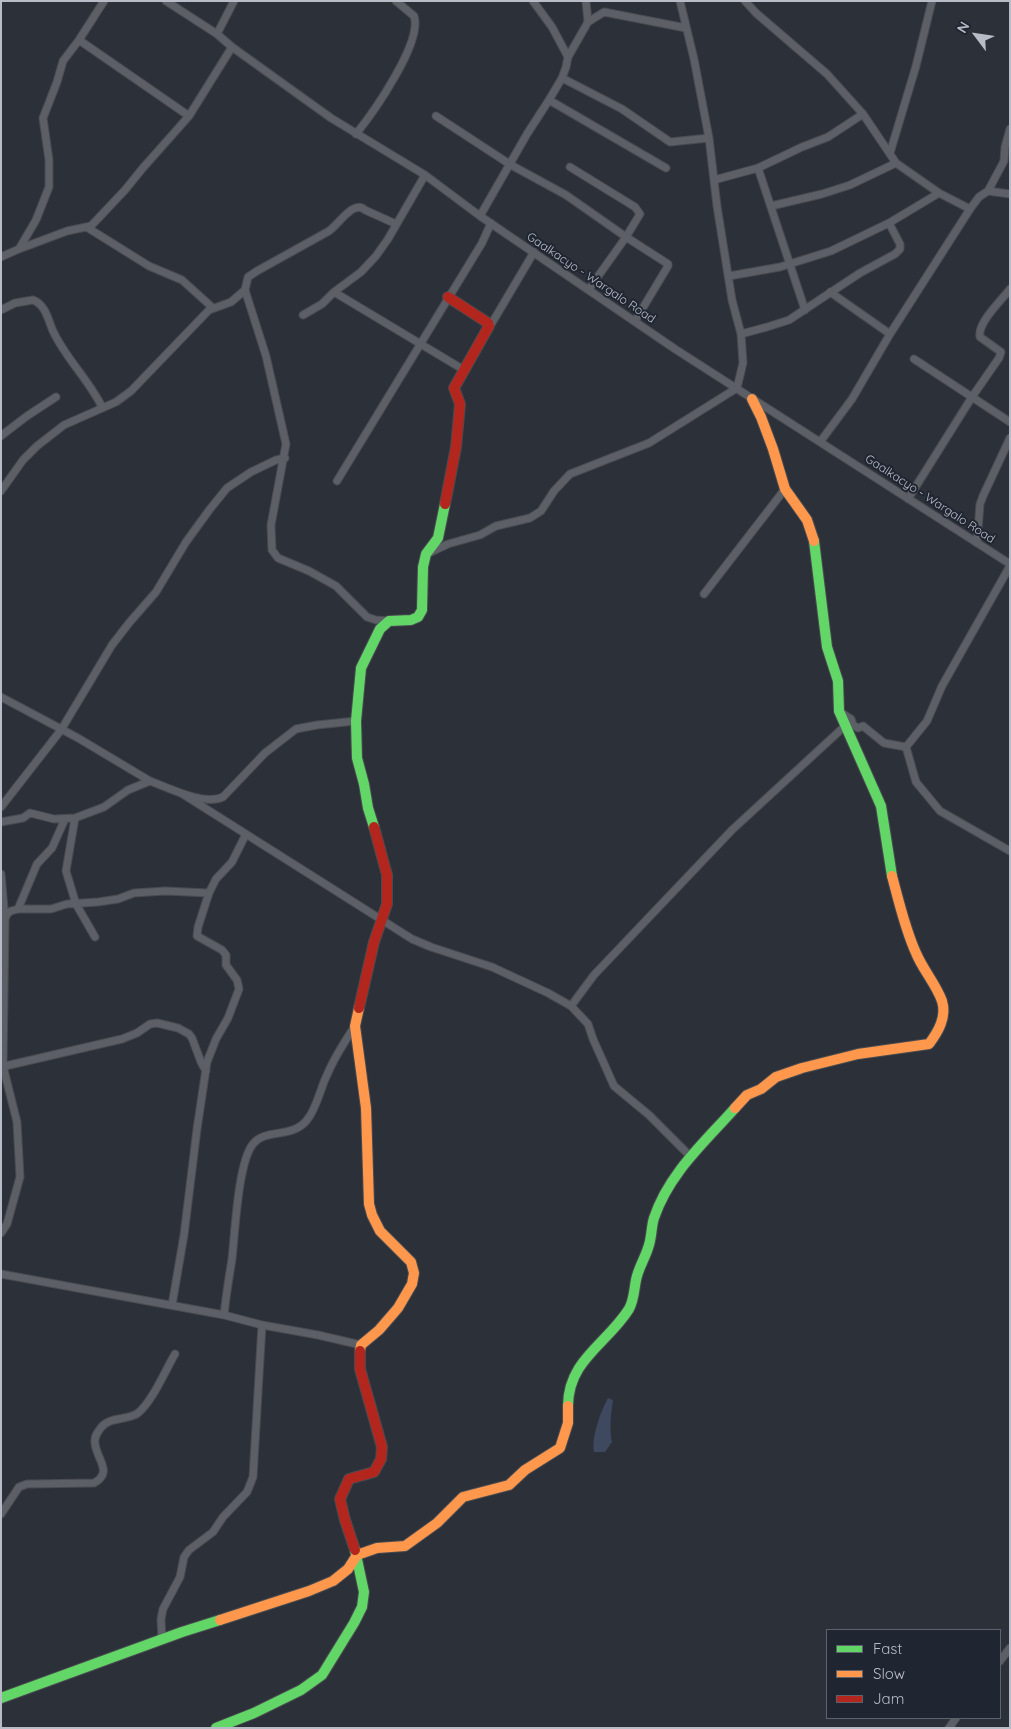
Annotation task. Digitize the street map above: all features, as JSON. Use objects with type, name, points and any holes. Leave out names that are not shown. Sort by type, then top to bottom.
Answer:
[{"type":"street","points":[[19,248],[36,220],[49,187],[49,160],[43,118],[63,61],[104,1]]},
{"type":"street","name":"Gaalkacyo - Wargalo Road","points":[[166,1],[217,34],[356,134],[425,175],[480,216],[675,349],[1010,565]]},
{"type":"street","points":[[217,34],[234,1]]},
{"type":"street","points":[[356,134],[390,84],[413,38],[416,27],[414,16],[396,1]]},
{"type":"street","points":[[532,1],[552,27],[568,57]]},
{"type":"street","points":[[586,1],[588,22]]},
{"type":"street","points":[[426,554],[448,544],[480,535],[496,526],[530,518],[541,511],[554,491],[570,474],[649,443],[737,388],[743,363],[741,334],[732,300],[709,138],[680,1]]},
{"type":"street","points":[[745,1],[756,13],[827,74],[863,114],[896,163],[939,193],[970,209]]},
{"type":"street","points":[[890,153],[916,66],[932,1]]},
{"type":"street","points":[[480,216],[511,165],[527,134],[550,100],[562,78],[568,57],[588,22],[604,12],[686,28]]},
{"type":"street","points":[[79,40],[190,116]]},
{"type":"street","points":[[1,257],[19,248],[67,231],[91,226],[190,116],[232,46]]},
{"type":"street","points":[[562,78],[622,108],[670,142],[709,138]]},
{"type":"street","points":[[550,100],[666,168]]},
{"type":"street","points":[[714,180],[758,168],[828,137],[863,114]]},
{"type":"street","points":[[436,116],[511,165],[566,195],[668,264],[636,321]]},
{"type":"street","points":[[820,442],[852,399],[953,233],[979,197],[988,191],[1004,161],[1005,147],[1010,129]]},
{"type":"street","points":[[771,206],[822,194],[850,185],[896,163]]},
{"type":"street","points":[[570,167],[635,207],[640,214],[589,289]]},
{"type":"street","points":[[758,168],[805,310]]},
{"type":"street","points":[[303,314],[322,304],[334,292],[361,272],[376,256],[425,175]]},
{"type":"street","points":[[988,191],[1010,194]]},
{"type":"street","points":[[729,276],[780,267],[831,251],[889,223],[939,193]]},
{"type":"street","points":[[396,224],[362,207],[353,208],[338,225],[329,231],[248,277],[245,290],[266,356],[286,444],[285,458],[271,525],[272,550],[278,558],[309,571],[336,586],[367,617],[376,620],[411,620],[418,617],[422,610],[423,567],[426,554],[438,538],[456,447],[460,401],[454,388],[534,252]]},
{"type":"street","points":[[336,481],[482,243],[491,223]]},
{"type":"street","points":[[741,334],[767,328],[789,320],[860,273],[895,254],[900,249],[900,244],[889,223]]},
{"type":"street","points":[[88,228],[149,266],[182,280],[213,308]]},
{"type":"street","points":[[908,498],[1001,352],[980,338],[979,333],[982,324],[1010,289]]},
{"type":"street","points":[[1,491],[23,460],[37,446],[64,425],[116,402],[131,391],[208,310],[231,302],[245,290]]},
{"type":"street","points":[[334,292],[464,370]]},
{"type":"street","points":[[830,292],[890,334]]},
{"type":"street","points":[[448,296],[488,323],[487,331]]},
{"type":"street","points":[[1,310],[15,303],[33,300],[42,305],[54,333],[94,391],[102,408]]},
{"type":"street","points":[[914,359],[1010,422]]},
{"type":"street","points":[[1,436],[27,416],[56,398]]},
{"type":"street","points":[[1,1698],[334,1581],[348,1569],[357,1555],[377,1548],[404,1546],[437,1522],[464,1497],[510,1484],[525,1470],[560,1448],[568,1423],[568,1400],[573,1378],[583,1360],[615,1328],[630,1307],[635,1291],[636,1279],[649,1246],[654,1218],[668,1188],[690,1156],[707,1140],[746,1094],[761,1089],[776,1076],[819,1063],[858,1054],[929,1044],[938,1032],[942,1018],[942,1002],[913,946],[890,868],[881,806],[839,711],[838,681],[827,647],[813,536],[807,520],[785,489],[773,449],[752,399]]},
{"type":"street","points":[[978,543],[980,504],[1010,438]]},
{"type":"street","points":[[1,807],[62,730],[112,645],[128,623],[156,592],[186,542],[227,488],[252,472],[276,460],[285,458]]},
{"type":"street","points":[[704,594],[785,489]]},
{"type":"street","points":[[906,747],[927,720],[942,686],[1010,565]]},
{"type":"street","points":[[216,1728],[254,1713],[301,1690],[322,1674],[362,1607],[364,1592],[357,1555],[340,1500],[349,1479],[374,1472],[381,1458],[382,1447],[367,1398],[359,1357],[361,1345],[392,1316],[405,1298],[414,1276],[411,1262],[385,1239],[377,1228],[370,1211],[367,1173],[366,1108],[355,1026],[374,942],[387,904],[387,875],[368,808],[357,758],[356,721],[361,668],[380,629],[389,621]]},
{"type":"street","points":[[1,697],[150,780],[181,793],[207,800],[218,800],[223,797],[265,753],[296,729],[356,721]]},
{"type":"street","points":[[839,711],[851,719],[853,725],[858,728],[863,726],[884,743],[906,747]]},
{"type":"street","points":[[571,1006],[594,975],[732,830],[846,725]]},
{"type":"street","points":[[906,747],[916,782],[940,811],[1010,851]]},
{"type":"street","points":[[1,822],[23,818],[30,813],[54,819],[75,818],[104,807],[128,790],[150,780]]},
{"type":"street","points":[[181,793],[412,940],[431,948],[492,967],[571,1006],[588,1024],[614,1086],[649,1115],[690,1156]]},
{"type":"street","points":[[75,818],[66,871],[76,904],[96,938]]},
{"type":"street","points":[[18,909],[37,864],[52,848],[65,819]]},
{"type":"street","points":[[172,1305],[184,1235],[206,1071],[211,1050],[228,1018],[239,989],[237,980],[226,965],[226,955],[222,950],[197,936],[198,927],[209,893],[216,879],[232,862],[246,834]]},
{"type":"street","points":[[1,874],[3,921],[2,1066],[17,1122],[20,1177],[7,1224],[1,1233]]},
{"type":"street","points":[[3,921],[12,910],[51,910],[63,905],[118,899],[134,893],[165,891],[209,893]]},
{"type":"street","points":[[2,1066],[122,1039],[157,1022],[178,1028],[189,1034],[206,1071]]},
{"type":"street","points":[[224,1315],[240,1187],[248,1152],[254,1141],[266,1135],[281,1134],[293,1130],[306,1121],[314,1108],[328,1073],[355,1026]]},
{"type":"street","points":[[1,1274],[224,1315],[262,1325],[361,1345]]},
{"type":"street","points":[[162,1640],[161,1619],[163,1609],[180,1578],[184,1557],[189,1550],[213,1532],[223,1517],[247,1492],[253,1477],[262,1325]]},
{"type":"street","points":[[1,1514],[19,1487],[27,1484],[94,1483],[101,1479],[104,1473],[95,1444],[95,1436],[102,1425],[130,1418],[140,1412],[148,1402],[175,1354]]},
{"type":"street","points":[[1001,1660],[1010,1648]]},
{"type":"water","points":[[608,1398],[613,1400],[610,1426],[612,1442],[605,1452],[594,1452],[595,1432]]},
{"type":"traffic: fast","points":[[374,827],[357,758],[356,721],[361,668],[380,629],[389,621],[411,620],[418,617],[422,610],[423,567],[426,554],[438,538],[445,504]]},
{"type":"traffic: fast","points":[[814,541],[827,647],[838,681],[839,711],[881,806],[892,876]]},
{"type":"traffic: fast","points":[[568,1406],[574,1376],[590,1353],[620,1321],[631,1306],[637,1276],[649,1244],[654,1218],[669,1187],[678,1172],[735,1108]]},
{"type":"traffic: fast","points":[[216,1728],[254,1713],[301,1690],[322,1675],[362,1607],[364,1592],[355,1550]]},
{"type":"traffic: fast","points":[[1,1698],[220,1620]]},
{"type":"traffic: slow","points":[[752,399],[773,449],[785,489],[807,520],[814,541]]},
{"type":"traffic: slow","points":[[735,1108],[747,1095],[761,1089],[776,1077],[802,1068],[858,1054],[929,1044],[942,1018],[942,1001],[912,944],[892,876]]},
{"type":"traffic: slow","points":[[359,1008],[355,1026],[366,1108],[369,1204],[380,1231],[411,1262],[414,1273],[412,1284],[398,1308],[379,1330],[361,1345],[360,1351]]},
{"type":"traffic: slow","points":[[220,1620],[309,1591],[333,1581],[348,1569],[357,1555],[377,1548],[405,1546],[437,1523],[463,1497],[509,1485],[525,1470],[560,1448],[568,1423],[568,1406]]},
{"type":"traffic: jam","points":[[445,504],[456,447],[460,404],[454,388],[489,326],[488,323],[448,297]]},
{"type":"traffic: jam","points":[[359,1008],[374,942],[387,904],[387,875],[374,827]]},
{"type":"traffic: jam","points":[[355,1550],[340,1499],[349,1479],[374,1472],[381,1459],[382,1447],[360,1369],[360,1351]]}]
